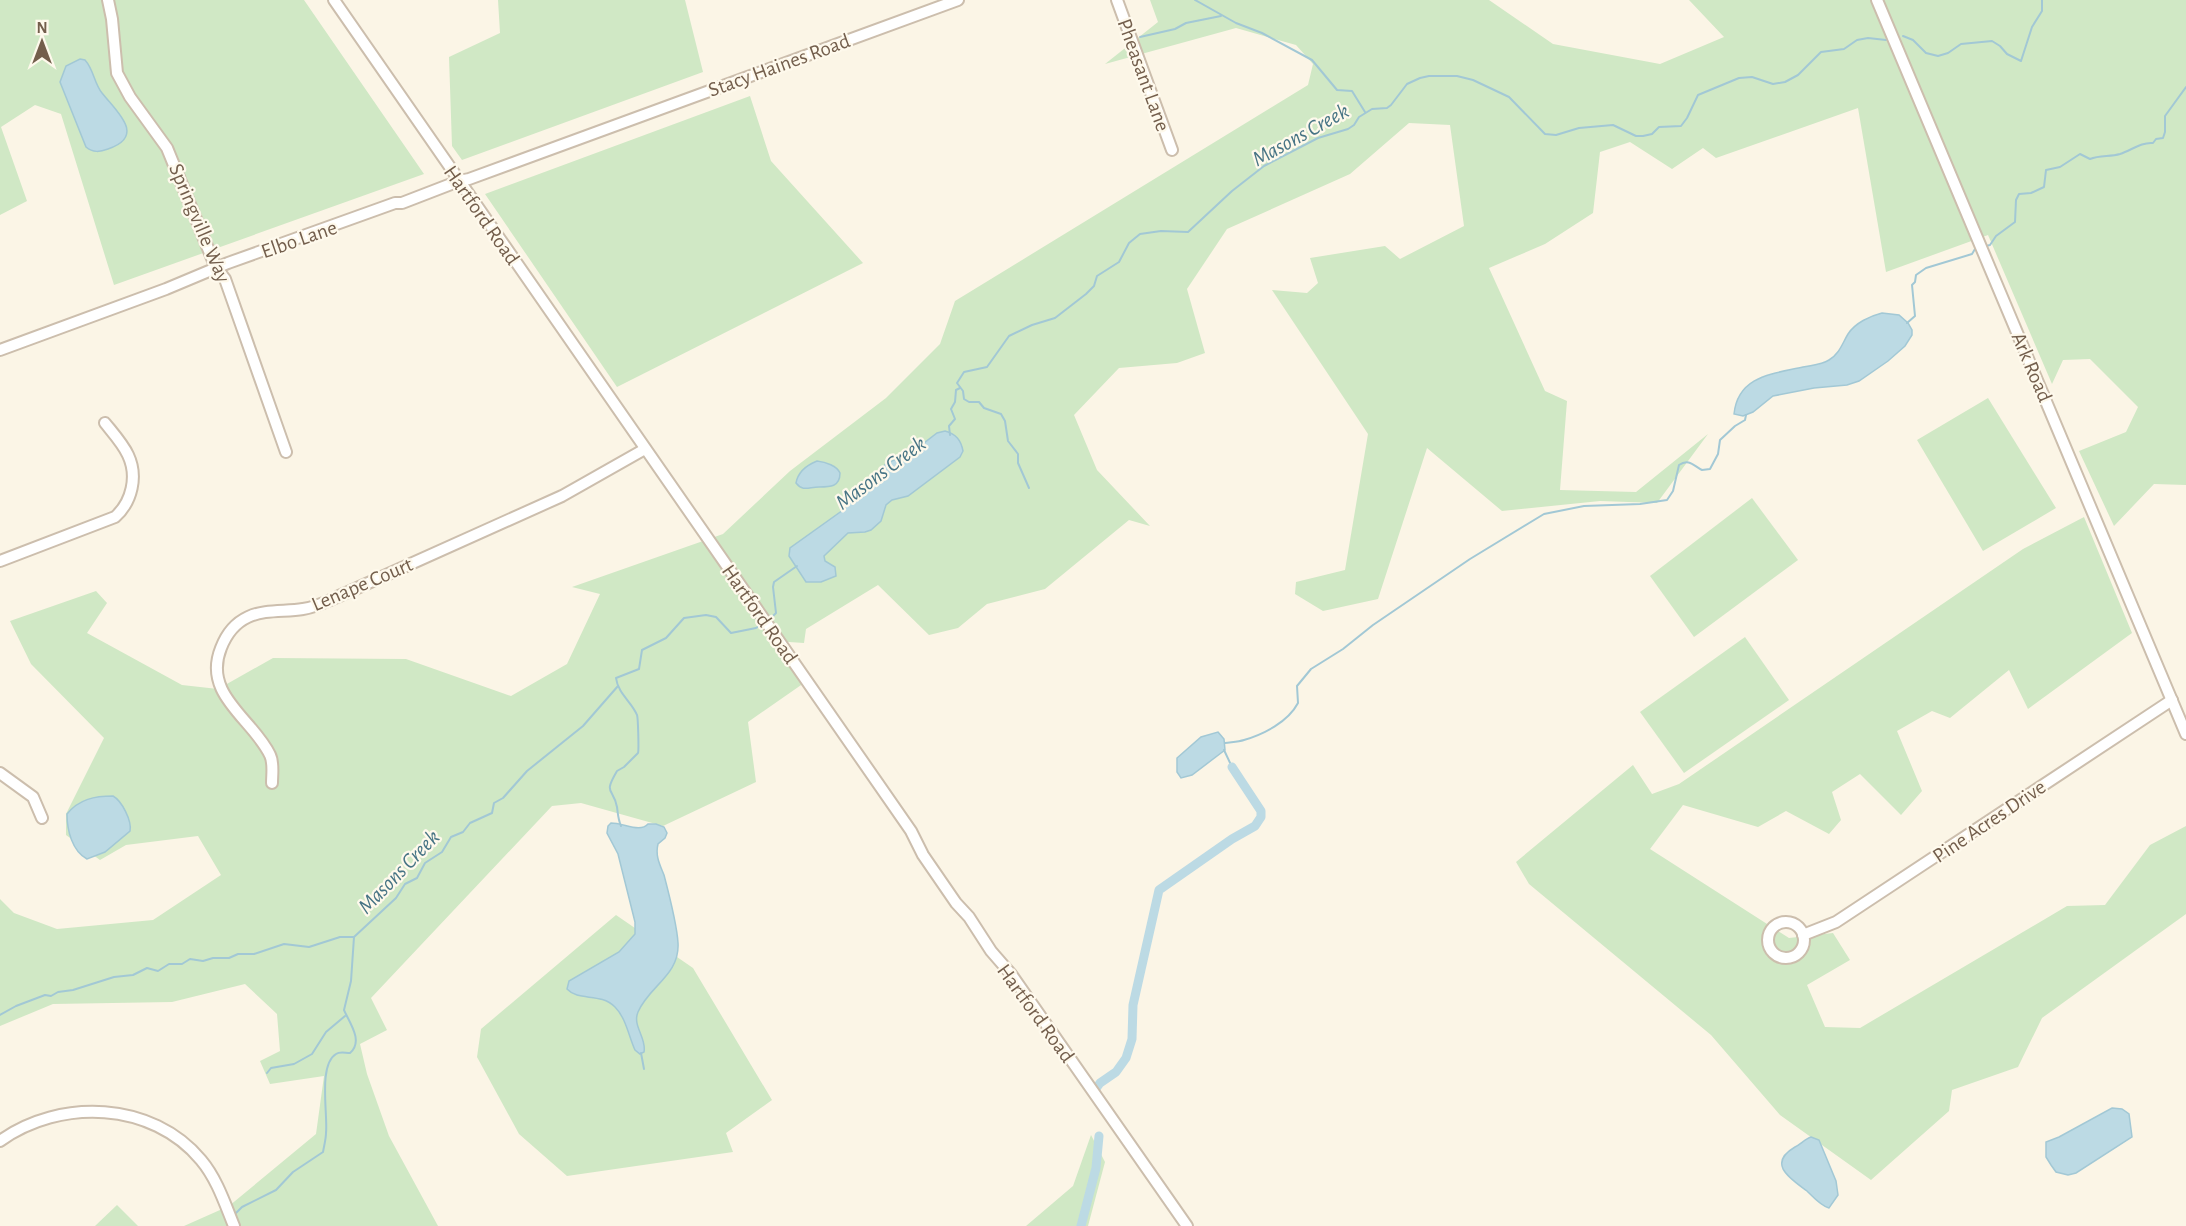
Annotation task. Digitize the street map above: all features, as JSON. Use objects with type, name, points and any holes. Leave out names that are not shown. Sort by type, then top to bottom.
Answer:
[{"type":"street","name":"Springville Way","points":[[108,0],[117,73],[130,97],[167,148],[216,268],[225,279],[286,452]]},
{"type":"street","name":"Hartford Road","points":[[334,0],[911,831],[923,855],[956,903],[1011,974],[1187,1226]]},
{"type":"street","name":"Stacy Haines Road","points":[[599,130],[958,0]]},
{"type":"street","name":"Pheasant Lane","points":[[1117,0],[1172,150]]},
{"type":"street","name":"Ark Road","points":[[1877,0],[2186,734]]},
{"type":"street","name":"Elbo Lane","points":[[0,350],[166,289],[216,268],[470,179],[599,130]]},
{"type":"street","points":[[0,561],[115,517],[125,507],[132,487],[131,463],[124,448],[105,423]]},
{"type":"street","name":"Lenape Court","points":[[272,783],[272,758],[259,737],[229,702],[218,679],[217,661],[220,650],[228,635],[239,623],[248,617],[263,613],[310,608],[346,593],[562,496],[645,449]]},
{"type":"street","name":"Pine Acres Drive","points":[[1803,935],[1836,922],[2172,700]]},
{"type":"street","points":[[0,773],[33,796],[42,818]]},
{"type":"street","points":[[0,1140],[37,1121],[72,1112],[107,1112],[131,1116],[164,1131],[193,1151],[207,1168],[234,1226]]},
{"type":"green space","points":[[0,0],[304,0],[424,174],[114,285],[61,114],[35,105],[1,127],[27,201],[0,215]]},
{"type":"green space","points":[[498,0],[685,0],[703,72],[462,160],[452,146],[449,57],[500,33]]},
{"type":"green space","points":[[1150,0],[1489,0],[1553,44],[1660,64],[1724,37],[1689,0],[2186,0],[2186,485],[2154,484],[2114,526],[2079,451],[2126,432],[2138,407],[2090,359],[2063,360],[2052,384],[1988,235],[1886,272],[1858,108],[1716,158],[1703,148],[1672,169],[1630,142],[1600,152],[1593,213],[1545,244],[1489,268],[1545,391],[1567,401],[1560,490],[1636,492],[1708,434],[1657,503],[1600,501],[1502,511],[1427,448],[1378,599],[1323,611],[1295,594],[1296,582],[1345,570],[1368,434],[1272,290],[1307,293],[1318,283],[1310,258],[1385,246],[1400,259],[1464,226],[1450,125],[1409,123],[1350,174],[1227,229],[1187,289],[1205,353],[1177,363],[1119,368],[1074,415],[1097,470],[1150,526],[1129,520],[1045,589],[987,604],[958,628],[929,635],[878,585],[806,629],[804,643],[774,641],[804,683],[748,722],[756,782],[663,826],[581,803],[552,806],[371,998],[387,1030],[360,1044],[367,1074],[389,1136],[438,1226],[184,1226],[229,1206],[316,1134],[324,1076],[270,1084],[260,1061],[280,1051],[277,1014],[245,984],[172,1002],[53,1004],[0,1026],[0,899],[14,913],[57,929],[153,920],[221,875],[198,836],[126,845],[100,860],[66,835],[66,814],[104,738],[31,664],[10,621],[96,591],[107,603],[87,633],[182,685],[218,689],[273,658],[406,659],[511,696],[567,664],[600,594],[572,587],[723,534],[790,471],[886,398],[940,344],[955,301],[1308,85],[1313,64],[1296,45],[1236,28],[1105,64],[1158,22]]},
{"type":"green space","points":[[750,96],[771,161],[863,263],[617,387],[485,194]]},
{"type":"green space","points":[[1988,398],[2056,508],[1983,551],[1917,440]]},
{"type":"green space","points":[[1752,498],[1798,560],[1694,637],[1650,576]]},
{"type":"green space","points":[[2084,517],[2132,633],[2028,709],[2009,670],[1950,718],[1932,711],[1897,731],[1922,791],[1901,815],[1860,774],[1832,792],[1841,820],[1829,834],[1786,811],[1758,827],[1683,805],[1650,849],[1789,938],[1833,933],[1850,960],[1807,985],[1825,1027],[1860,1028],[2067,906],[2105,905],[2150,845],[2186,826],[2186,914],[2042,1018],[2018,1067],[1952,1090],[1949,1111],[1871,1180],[1780,1115],[1711,1035],[1529,884],[1516,862],[1633,765],[1652,794],[1679,784],[2023,549]]},
{"type":"green space","points":[[1745,637],[1789,700],[1684,773],[1640,712]]},
{"type":"green space","points":[[616,915],[693,968],[772,1100],[726,1133],[733,1152],[567,1176],[519,1134],[477,1057],[481,1029]]},
{"type":"green space","points":[[1091,1135],[1105,1162],[1088,1226],[1026,1226],[1073,1186]]},
{"type":"green space","points":[[117,1205],[138,1226],[95,1226]]},
{"type":"water","points":[[80,59],[85,60],[88,64],[99,89],[120,115],[127,130],[120,144],[102,151],[94,151],[86,147],[60,82],[66,66]]},
{"type":"water","points":[[1882,313],[1899,315],[1908,323],[1912,335],[1905,346],[1888,361],[1859,381],[1847,385],[1814,388],[1773,396],[1753,412],[1743,416],[1734,414],[1737,401],[1749,384],[1769,375],[1826,362],[1838,351],[1855,326]]},
{"type":"water","points":[[945,431],[955,436],[961,444],[963,451],[960,457],[908,496],[892,500],[886,505],[881,521],[871,530],[848,533],[824,556],[825,561],[835,567],[836,576],[821,582],[806,582],[789,556],[790,548],[843,510],[857,491],[887,463],[911,453],[937,433]]},
{"type":"water","points":[[817,461],[836,468],[840,473],[840,478],[836,484],[827,487],[799,486],[796,483],[801,472]]},
{"type":"water","points":[[1218,732],[1224,739],[1225,750],[1192,775],[1181,778],[1177,772],[1177,758],[1201,737]]},
{"type":"water","points":[[113,796],[126,812],[130,831],[105,852],[87,859],[71,840],[67,814],[88,799]]},
{"type":"water","points":[[611,823],[636,828],[656,824],[664,827],[667,833],[658,844],[657,852],[674,919],[678,943],[677,954],[669,972],[638,1012],[637,1022],[644,1047],[644,1052],[640,1054],[635,1050],[625,1022],[615,1007],[609,1002],[577,995],[567,989],[569,981],[619,952],[635,934],[635,922],[618,854],[607,833]]},
{"type":"water","points":[[2112,1108],[2122,1109],[2129,1114],[2132,1137],[2076,1173],[2068,1175],[2056,1172],[2046,1157],[2046,1142]]},
{"type":"water","points":[[1811,1137],[1819,1140],[1836,1181],[1838,1195],[1829,1208],[1789,1176],[1782,1165],[1782,1159],[1787,1153]]},
{"type":"waterway","points":[[1195,0],[1312,60],[1337,90],[1352,91],[1365,112]]},
{"type":"waterway","name":"Masons Creek","points":[[1903,36],[1913,40],[1926,53],[1938,56],[1948,53],[1961,44],[1992,41],[2007,54],[2021,61],[2032,27],[2042,11],[2042,0]]},
{"type":"waterway","points":[[1140,37],[1175,29],[1186,23],[1221,16]]},
{"type":"waterway","name":"Masons Creek","points":[[1029,488],[1018,463],[1018,454],[1008,441],[1005,421],[1001,414],[984,408],[979,402],[969,402],[964,399],[963,391],[957,383],[964,372],[987,367],[1009,336],[1032,325],[1055,318],[1086,294],[1094,286],[1097,276],[1119,262],[1129,243],[1140,234],[1161,231],[1188,232],[1232,191],[1264,166],[1318,138],[1348,129],[1359,117],[1372,109],[1387,108],[1407,84],[1429,76],[1457,76],[1473,80],[1509,97],[1545,134],[1556,135],[1579,128],[1613,125],[1636,136],[1643,136],[1652,134],[1659,127],[1681,126],[1698,95],[1739,78],[1752,77],[1773,84],[1785,82],[1798,75],[1821,52],[1844,49],[1857,40],[1868,38],[1886,40]]},
{"type":"waterway","points":[[1986,246],[2015,222],[2016,200],[2019,194],[2031,193],[2044,187],[2046,170],[2060,167],[2080,154],[2090,159],[2116,155],[2163,138],[2165,116],[2186,87]]},
{"type":"waterway","points":[[1907,323],[1915,316],[1912,285],[1916,275],[1926,268],[1972,254],[1975,249]]},
{"type":"waterway","name":"Masons Creek","points":[[950,435],[949,426],[955,419],[951,409],[955,402],[956,390],[960,388]]},
{"type":"waterway","points":[[1225,743],[1252,737],[1282,721],[1298,703],[1297,686],[1311,669],[1470,559],[1544,514],[1584,506],[1640,504],[1667,500],[1673,491],[1679,465],[1689,462],[1702,470],[1710,469],[1718,454],[1720,440],[1745,420],[1746,415]]},
{"type":"waterway","name":"Masons Creek","points":[[769,620],[776,613],[774,582],[797,566]]},
{"type":"waterway","name":"Masons Creek","points":[[621,826],[610,788],[617,771],[638,753],[638,734],[637,715],[619,689],[616,678],[639,669],[642,650],[666,638],[684,618],[706,615],[716,617],[731,633],[756,628],[762,624]]},
{"type":"waterway","name":"Masons Creek","points":[[0,1015],[45,995],[51,996],[58,992],[73,990],[114,977],[133,975],[147,968],[158,971],[169,964],[182,964],[190,959],[203,961],[213,958],[229,958],[238,954],[254,954],[284,944],[309,947],[340,937],[354,937],[396,898],[405,884],[417,878],[425,863],[442,852],[451,837],[463,832],[470,823],[492,813],[494,803],[503,798],[527,771],[583,726],[618,686]]},
{"type":"waterway","points":[[1224,750],[1232,767]]},
{"type":"waterway","points":[[1095,1090],[1100,1083],[1116,1072],[1126,1058],[1132,1039],[1133,1005],[1159,890],[1232,839],[1255,826],[1261,817],[1261,811],[1232,767]]},
{"type":"waterway","points":[[234,1215],[242,1207],[276,1190],[293,1172],[323,1152],[326,1135],[325,1079],[327,1068],[330,1060],[336,1054],[350,1053],[356,1043],[356,1037],[344,1010],[351,981],[354,937]]},
{"type":"waterway","points":[[267,1073],[271,1068],[294,1064],[312,1054],[326,1032],[345,1016]]},
{"type":"waterway","points":[[641,1053],[644,1069]]},
{"type":"waterway","points":[[1081,1226],[1096,1168],[1099,1136]]}]
